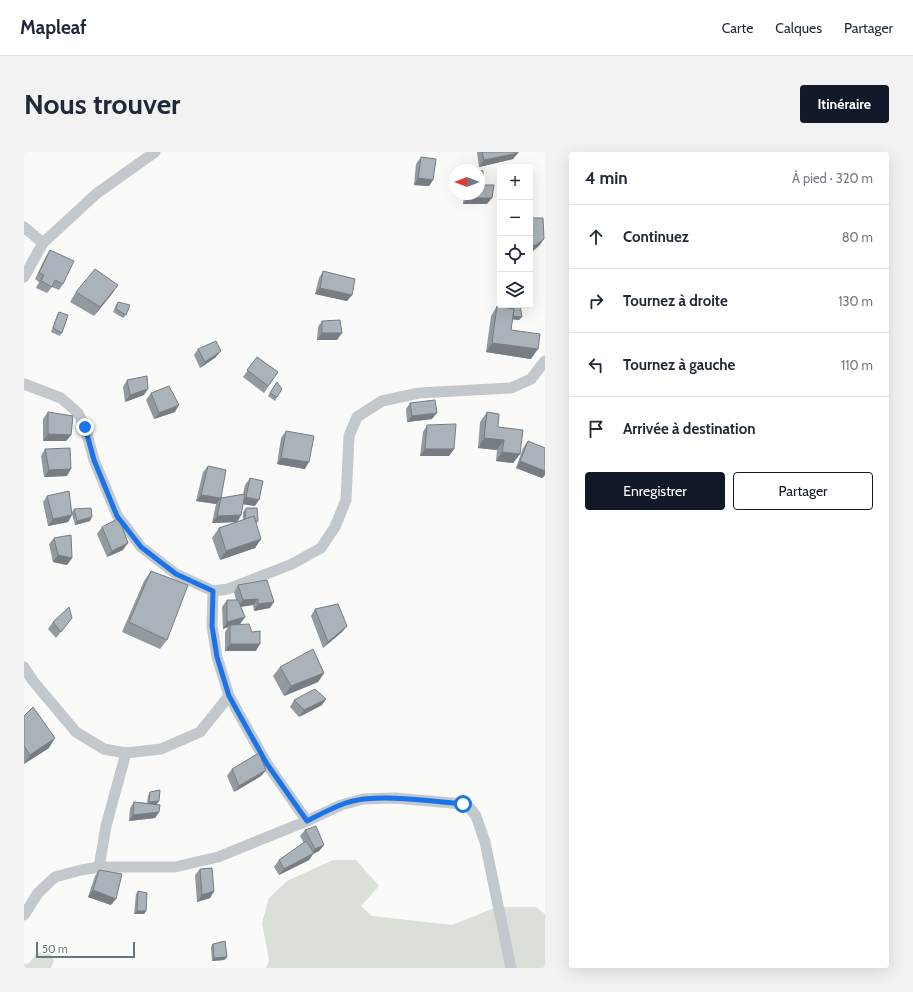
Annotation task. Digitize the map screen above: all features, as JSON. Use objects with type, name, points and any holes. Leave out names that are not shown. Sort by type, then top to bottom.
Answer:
[{"type":"street","points":[[24,277],[43,243],[96,194],[155,152]]},
{"type":"street","points":[[24,227],[43,243]]},
{"type":"street","points":[[24,384],[61,398],[78,413],[85,427],[94,460],[117,516],[141,547],[176,574],[213,591],[228,589],[292,564],[321,548],[335,527],[346,500],[349,436],[358,418],[382,401],[419,393],[511,388],[531,378],[545,361]]},
{"type":"street","points":[[213,591],[212,626],[217,657],[229,696],[267,764],[307,821]]},
{"type":"street","points":[[24,667],[33,681],[76,732],[104,749],[126,753],[161,749],[200,732],[229,696]]},
{"type":"street","points":[[99,867],[106,826],[126,753]]},
{"type":"street","points":[[24,915],[38,893],[55,877],[81,870],[99,867],[175,867],[218,857],[307,821],[341,805],[363,799],[395,798],[463,804],[469,807],[476,816],[485,842],[511,968]]},
{"type":"shaded area","points":[[333,860],[356,860],[379,886],[361,906],[372,916],[452,925],[497,907],[536,907],[545,914],[545,968],[266,968],[269,960],[262,923],[269,898],[287,881]]},
{"type":"shaded area","points":[[49,950],[54,961],[51,968],[24,968],[24,964],[29,963],[37,953]]},
{"type":"building","points":[[482,152],[518,152],[518,153],[484,160]]},
{"type":"building","points":[[421,157],[436,159],[433,180],[418,178]]},
{"type":"building","points":[[485,185],[494,185],[492,198],[485,198]]},
{"type":"building","points":[[533,218],[543,218],[544,239],[533,246]]},
{"type":"building","points":[[50,250],[74,261],[63,284],[55,280],[52,287],[41,281],[44,275],[39,273]]},
{"type":"building","points":[[95,269],[118,285],[100,307],[76,292]]},
{"type":"building","points":[[323,271],[355,279],[352,295],[320,288]]},
{"type":"building","points":[[118,302],[130,305],[126,315],[116,309]]},
{"type":"building","points":[[497,306],[497,308],[514,309],[511,330],[540,334],[538,349],[492,343]]},
{"type":"building","points":[[509,308],[520,308],[522,317],[513,316],[514,309]]},
{"type":"building","points":[[59,312],[68,315],[62,333],[53,328]]},
{"type":"building","points":[[340,320],[342,333],[322,333],[322,321]]},
{"type":"building","points":[[216,341],[221,351],[205,362],[198,349]]},
{"type":"building","points":[[257,357],[278,372],[268,386],[247,370]]},
{"type":"building","points":[[147,376],[148,389],[130,395],[127,380]]},
{"type":"building","points":[[277,382],[282,389],[277,397],[270,393]]},
{"type":"building","points":[[169,386],[179,405],[159,413],[151,393]]},
{"type":"building","points":[[435,400],[437,413],[412,416],[410,403]]},
{"type":"building","points":[[48,412],[73,416],[71,435],[48,434]]},
{"type":"building","points":[[487,412],[499,414],[498,427],[523,430],[520,454],[502,452],[504,440],[484,438]]},
{"type":"building","points":[[456,424],[454,449],[425,449],[427,425]]},
{"type":"building","points":[[286,431],[314,436],[309,462],[281,458]]},
{"type":"building","points":[[528,441],[545,448],[545,471],[520,461]]},
{"type":"building","points":[[70,448],[71,469],[49,470],[45,449]]},
{"type":"building","points":[[208,466],[226,470],[221,498],[201,495]]},
{"type":"building","points":[[250,478],[263,481],[259,500],[246,497]]},
{"type":"building","points":[[69,491],[72,515],[53,519],[47,496]]},
{"type":"building","points":[[245,494],[241,515],[217,516],[221,498]]},
{"type":"building","points":[[91,508],[92,517],[77,521],[74,509]]},
{"type":"building","points":[[246,508],[257,508],[258,521],[255,521],[254,516],[245,519]]},
{"type":"building","points":[[254,516],[261,539],[226,551],[219,528]]},
{"type":"building","points":[[119,518],[128,543],[112,551],[102,527]]},
{"type":"building","points":[[71,535],[72,558],[58,555],[54,538]]},
{"type":"building","points":[[151,571],[188,585],[167,640],[129,622]]},
{"type":"building","points":[[267,580],[274,602],[258,604],[258,599],[243,600],[238,585]]},
{"type":"building","points":[[227,600],[238,600],[245,617],[227,622]]},
{"type":"building","points":[[338,604],[347,626],[328,642],[315,609]]},
{"type":"building","points":[[69,607],[72,618],[61,632],[53,622]]},
{"type":"building","points":[[249,624],[252,632],[260,631],[260,644],[230,644],[230,625]]},
{"type":"building","points":[[313,649],[324,673],[291,686],[280,667]]},
{"type":"building","points":[[315,689],[326,699],[304,710],[294,700]]},
{"type":"building","points":[[33,707],[55,738],[30,755],[24,746],[24,716]]},
{"type":"building","points":[[259,753],[266,770],[239,786],[232,769]]},
{"type":"building","points":[[160,790],[159,801],[149,802],[150,792]]},
{"type":"building","points":[[134,802],[160,805],[159,812],[133,815]]},
{"type":"building","points":[[316,826],[324,845],[315,849],[305,830]]},
{"type":"building","points":[[306,841],[314,853],[284,869],[279,860]]},
{"type":"building","points":[[212,868],[214,891],[202,895],[200,869]]},
{"type":"building","points":[[99,870],[122,874],[116,899],[93,890]]},
{"type":"building","points":[[138,891],[147,893],[146,911],[137,911]]},
{"type":"building","points":[[225,941],[227,957],[214,958],[213,944]]},
{"type":"route","points":[[85,427],[94,460],[117,516],[141,547],[176,574],[213,591],[212,626],[217,657],[229,696],[267,764],[307,821],[341,805],[363,799],[395,798],[463,804]]}]
